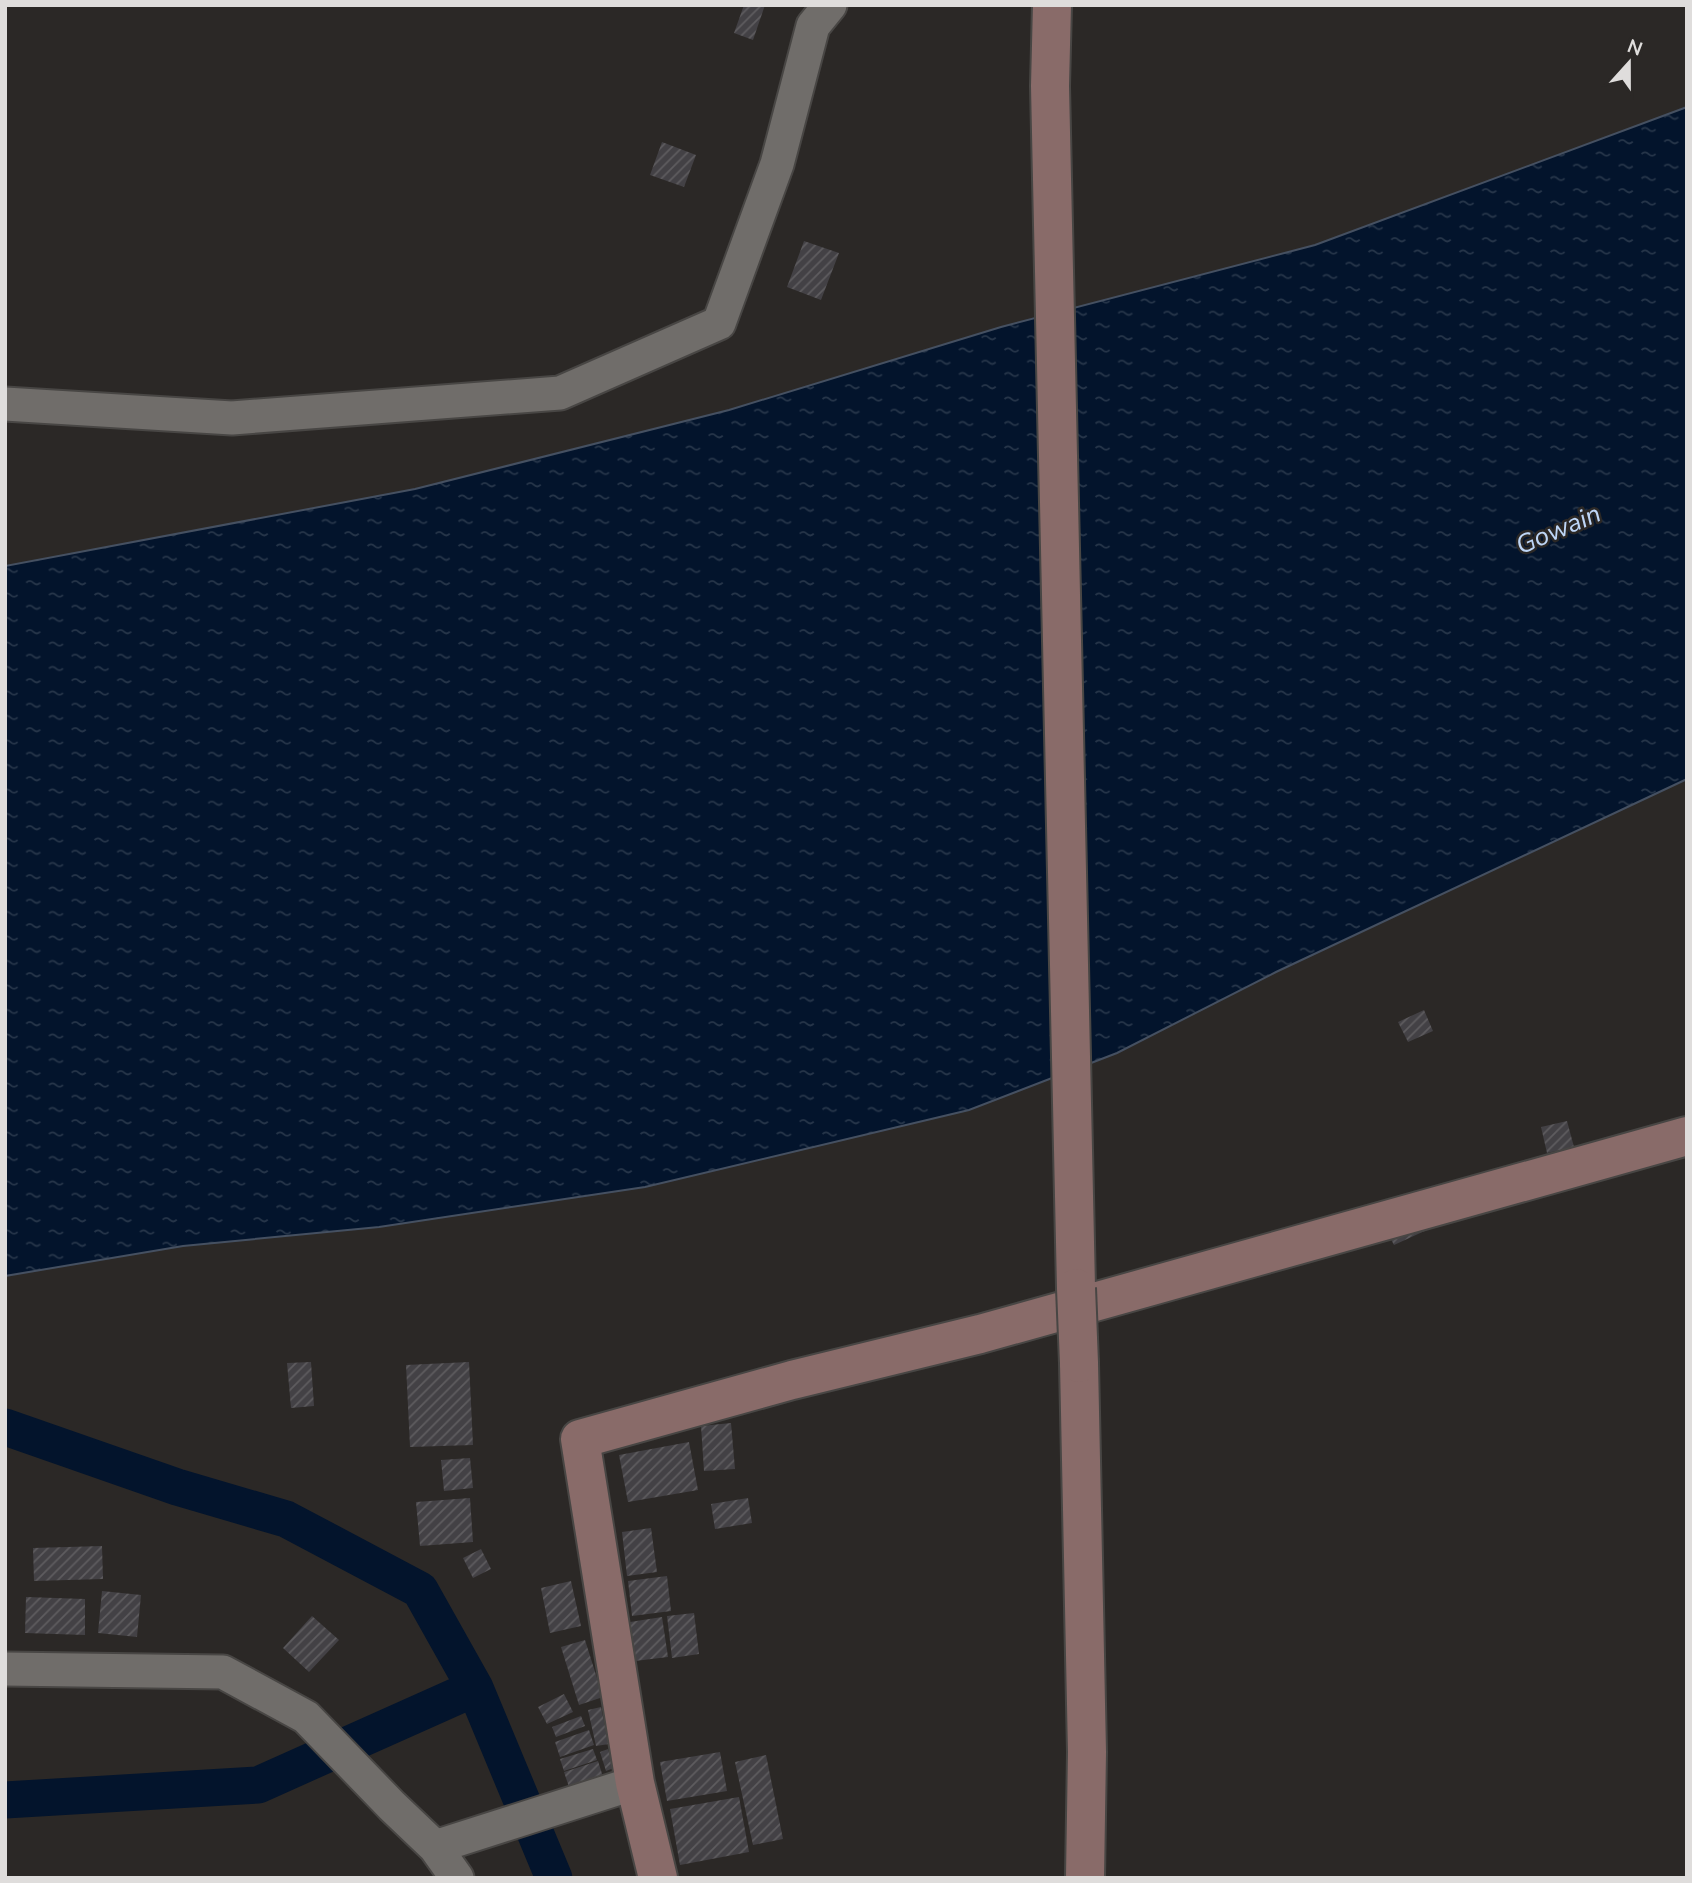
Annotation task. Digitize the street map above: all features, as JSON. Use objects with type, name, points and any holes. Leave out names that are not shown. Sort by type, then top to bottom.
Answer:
[{"type":"main road","points":[[1052,5],[1050,86],[1087,1752],[1085,1878]]},
{"type":"main road","points":[[658,1878],[635,1783],[580,1439],[792,1380],[980,1334],[1687,1136]]},
{"type":"street","points":[[5,404],[232,418],[560,393],[719,323],[777,164],[813,26],[830,5]]},
{"type":"street","points":[[5,1669],[223,1672],[306,1717],[391,1806],[435,1847],[457,1878]]},
{"type":"street","points":[[435,1847],[635,1783]]},
{"type":"water","name":"Gowain","points":[[1687,107],[1687,779],[1276,972],[1117,1053],[969,1110],[645,1187],[379,1227],[183,1246],[5,1276],[5,566],[415,489],[729,410],[1001,327],[1315,245]]},
{"type":"building","points":[[744,5],[765,5],[753,40],[734,33]]},
{"type":"building","points":[[662,142],[696,155],[684,187],[650,175]]},
{"type":"building","points":[[804,241],[839,253],[821,300],[787,287]]},
{"type":"building","points":[[1424,1010],[1433,1031],[1408,1042],[1398,1022]]},
{"type":"building","points":[[1567,1121],[1574,1147],[1547,1153],[1541,1127]]},
{"type":"building","points":[[1421,1211],[1429,1229],[1394,1245],[1385,1228]]},
{"type":"building","points":[[311,1362],[314,1406],[291,1408],[287,1363]]},
{"type":"building","points":[[469,1362],[473,1445],[410,1447],[406,1365]]},
{"type":"building","points":[[731,1423],[735,1469],[704,1471],[701,1426]]},
{"type":"building","points":[[689,1442],[698,1490],[628,1502],[619,1455]]},
{"type":"building","points":[[470,1458],[473,1488],[444,1491],[441,1460]]},
{"type":"building","points":[[470,1498],[473,1542],[420,1546],[416,1502]]},
{"type":"building","points":[[748,1498],[752,1523],[715,1529],[711,1504]]},
{"type":"building","points":[[651,1528],[657,1572],[627,1576],[622,1532]]},
{"type":"building","points":[[102,1546],[103,1579],[34,1581],[33,1548]]},
{"type":"building","points":[[481,1549],[491,1569],[473,1578],[463,1558]]},
{"type":"building","points":[[667,1576],[671,1611],[632,1616],[628,1581]]},
{"type":"building","points":[[571,1581],[581,1626],[550,1633],[541,1588]]},
{"type":"building","points":[[102,1591],[141,1595],[137,1637],[98,1633]]},
{"type":"building","points":[[26,1597],[85,1599],[85,1635],[25,1633]]},
{"type":"building","points":[[694,1613],[699,1654],[672,1658],[667,1616]]},
{"type":"building","points":[[312,1616],[339,1640],[309,1672],[283,1648]]},
{"type":"building","points":[[662,1617],[668,1657],[635,1661],[630,1622]]},
{"type":"building","points":[[585,1640],[603,1697],[579,1705],[561,1647]]},
{"type":"building","points":[[564,1694],[573,1712],[547,1724],[538,1707]]},
{"type":"building","points":[[601,1707],[609,1744],[596,1746],[588,1710]]},
{"type":"building","points":[[581,1716],[585,1726],[556,1737],[552,1727]]},
{"type":"building","points":[[589,1730],[594,1745],[560,1757],[555,1742]]},
{"type":"building","points":[[593,1749],[597,1760],[564,1771],[560,1759]]},
{"type":"building","points":[[608,1749],[614,1768],[606,1771],[600,1752]]},
{"type":"building","points":[[720,1752],[727,1791],[667,1801],[660,1762]]},
{"type":"building","points":[[766,1755],[783,1839],[753,1845],[735,1762]]},
{"type":"building","points":[[598,1761],[604,1780],[570,1790],[564,1772]]},
{"type":"building","points":[[739,1797],[749,1852],[680,1865],[670,1809]]},
{"type":"waterway","points":[[5,1427],[177,1487],[286,1519],[420,1590],[475,1688],[554,1878]]},
{"type":"waterway","points":[[5,1800],[258,1785],[475,1688]]}]
